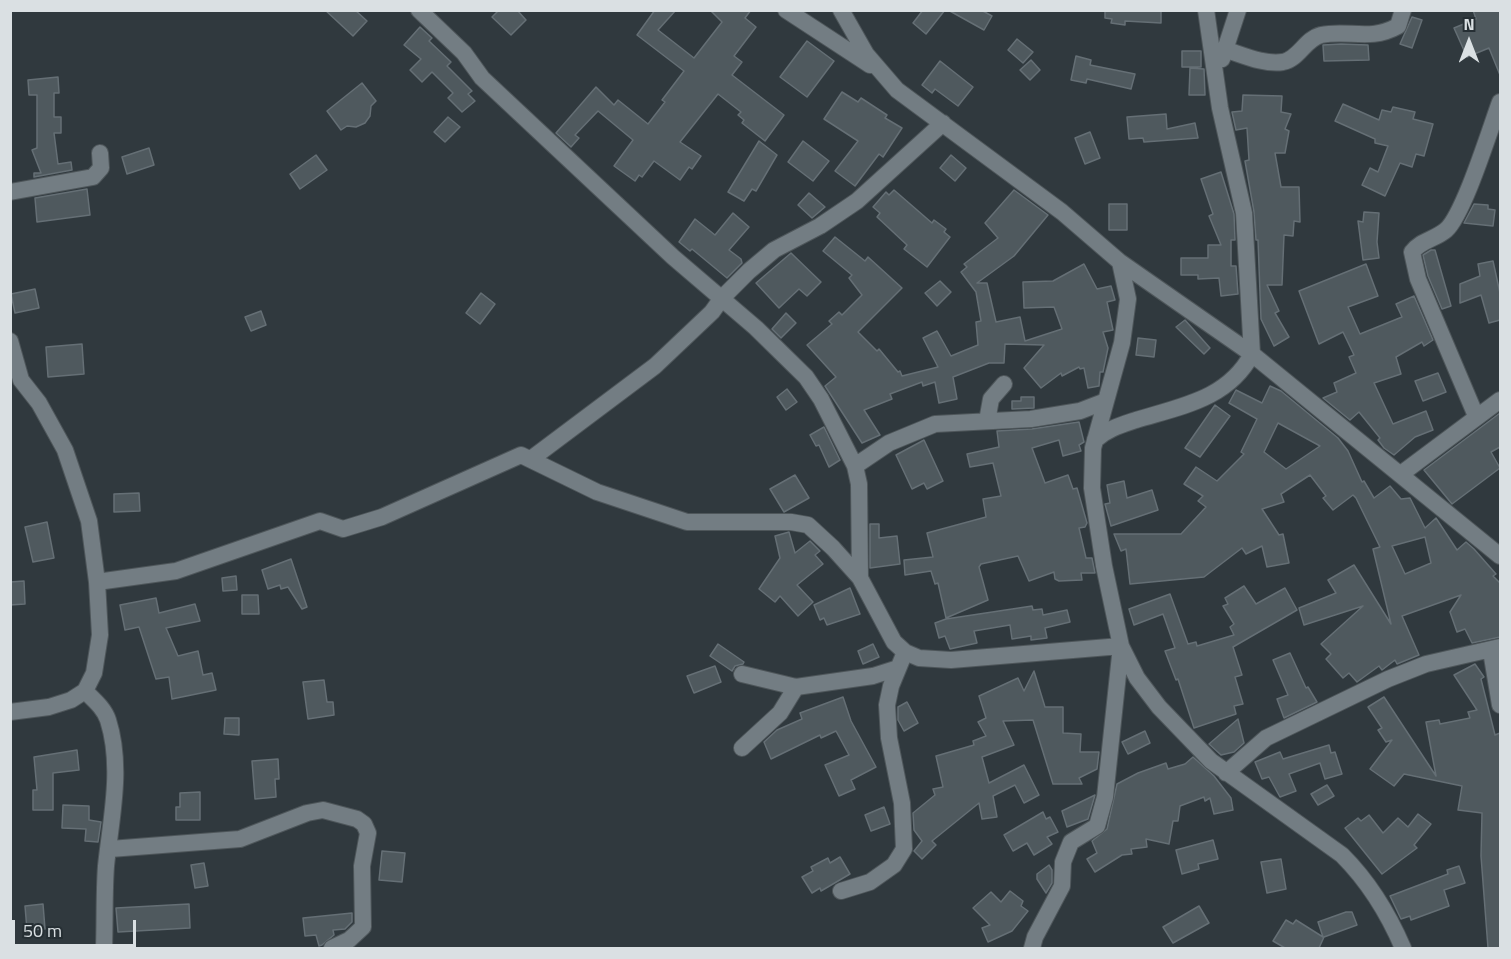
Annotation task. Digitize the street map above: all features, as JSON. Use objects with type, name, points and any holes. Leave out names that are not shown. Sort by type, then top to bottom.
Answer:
[{"type":"street","points":[[419,10],[464,53],[482,78],[673,257],[722,298],[806,377],[821,399],[855,466],[859,484],[860,578]]},
{"type":"street","points":[[786,10],[878,70]]},
{"type":"street","points":[[841,10],[878,70],[897,90],[1062,212],[1120,262],[1252,354],[1500,556]]},
{"type":"street","points":[[1095,440],[1108,430],[1198,400],[1225,388],[1242,372],[1252,354],[1244,213],[1229,154],[1206,10]]},
{"type":"street","points":[[1216,83],[1224,49],[1238,10]]},
{"type":"street","points":[[1224,49],[1270,63],[1286,62],[1307,42],[1320,35],[1383,34],[1398,26],[1403,10]]},
{"type":"street","points":[[1476,416],[1418,279],[1412,252],[1418,244],[1446,230],[1459,212],[1500,102]]},
{"type":"street","points":[[531,459],[655,366],[712,312],[722,298],[774,250],[820,226],[857,201],[943,123]]},
{"type":"street","points":[[10,192],[93,177],[101,168],[100,153]]},
{"type":"street","points":[[1120,262],[1128,299],[1122,343],[1095,440],[1091,465],[1092,488],[1104,566],[1121,646],[1137,678],[1159,707],[1226,774],[1342,855],[1361,874],[1382,904],[1403,948]]},
{"type":"street","points":[[10,341],[16,381],[39,403],[65,450],[89,521],[98,582],[100,635],[94,673],[85,691],[70,700],[49,707],[10,712]]},
{"type":"street","points":[[987,420],[991,399],[1004,384]]},
{"type":"street","points":[[1401,474],[1500,400]]},
{"type":"street","points":[[855,466],[889,443],[935,424],[1031,419],[1080,411],[1106,401]]},
{"type":"street","points":[[98,582],[176,571],[320,521],[342,530],[382,517],[521,455],[597,492],[687,522],[791,522],[808,525],[826,540],[860,578],[879,619],[894,642],[905,652],[935,661],[1121,646]]},
{"type":"street","points":[[1032,948],[1035,937],[1062,886],[1063,862],[1071,842],[1097,826],[1105,797],[1121,646]]},
{"type":"street","points":[[1226,774],[1266,738],[1388,679],[1426,664],[1496,649],[1500,705]]},
{"type":"street","points":[[841,891],[870,882],[894,865],[904,849],[901,828],[902,803],[889,738],[887,705],[905,652]]},
{"type":"street","points":[[742,674],[796,687],[873,676],[898,668]]},
{"type":"street","points":[[742,748],[780,713],[796,687]]},
{"type":"street","points":[[85,691],[101,707],[108,719],[115,761],[110,849],[106,864],[104,948]]},
{"type":"street","points":[[110,849],[240,839],[323,810],[357,819],[364,824],[368,833],[362,866],[363,927],[349,940],[332,948]]},
{"type":"building","points":[[325,10],[355,10],[367,21],[353,36]]},
{"type":"building","points":[[499,10],[517,10],[526,20],[511,35],[492,17]]},
{"type":"building","points":[[655,10],[676,10],[658,30],[694,58],[722,22],[710,10],[751,10],[745,18],[756,27],[734,56],[742,62],[732,75],[784,115],[765,141],[742,123],[744,120],[738,115],[741,112],[718,94],[680,142],[701,156],[692,169],[689,167],[680,180],[654,161],[642,177],[639,175],[635,181],[614,166],[633,140],[598,111],[575,135],[579,138],[571,147],[556,133],[596,87],[614,105],[618,100],[648,124],[665,102],[662,100],[684,71],[637,35]]},
{"type":"building","points":[[923,10],[945,10],[926,34],[913,23]]},
{"type":"building","points":[[948,10],[981,10],[992,16],[984,30]]},
{"type":"building","points":[[1105,10],[1161,10],[1161,23],[1125,21],[1125,25],[1111,23],[1112,19],[1105,18]]},
{"type":"building","points":[[1473,10],[1500,10],[1500,75],[1489,48],[1467,57],[1454,28],[1476,19]]},
{"type":"building","points":[[1412,17],[1422,20],[1412,48],[1400,44]]},
{"type":"building","points":[[420,27],[432,38],[429,41],[451,62],[447,66],[472,91],[468,94],[475,101],[462,112],[448,98],[453,93],[432,72],[422,82],[410,70],[421,59],[404,45]]},
{"type":"building","points":[[1017,39],[1033,52],[1023,63],[1008,50]]},
{"type":"building","points":[[807,41],[834,61],[807,97],[780,77]]},
{"type":"building","points":[[1323,45],[1368,45],[1369,60],[1324,61]]},
{"type":"building","points":[[1182,51],[1201,51],[1201,67],[1182,67]]},
{"type":"building","points":[[1076,56],[1091,60],[1090,65],[1135,74],[1131,89],[1087,79],[1086,83],[1071,80]]},
{"type":"building","points":[[1031,60],[1040,70],[1030,80],[1020,70]]},
{"type":"building","points":[[940,61],[973,87],[958,106],[935,89],[932,93],[922,85]]},
{"type":"building","points":[[1190,68],[1204,69],[1205,95],[1189,95]]},
{"type":"building","points":[[58,77],[59,93],[54,93],[54,117],[61,117],[61,133],[54,133],[58,164],[71,162],[72,170],[34,177],[34,173],[41,173],[32,150],[37,148],[37,95],[29,95],[28,80]]},
{"type":"building","points":[[362,83],[376,101],[371,106],[370,116],[365,123],[356,127],[347,126],[341,130],[327,111]]},
{"type":"building","points":[[842,92],[858,102],[861,98],[887,115],[885,118],[902,128],[883,157],[879,154],[855,186],[835,171],[858,141],[824,119]]},
{"type":"building","points":[[1243,95],[1282,96],[1281,112],[1291,114],[1285,129],[1289,131],[1285,153],[1275,153],[1281,187],[1299,187],[1300,222],[1294,221],[1293,236],[1284,235],[1282,285],[1267,285],[1279,311],[1275,313],[1289,337],[1274,346],[1261,319],[1258,240],[1256,240],[1254,212],[1245,161],[1249,160],[1247,128],[1236,130],[1232,112],[1242,111]]},
{"type":"building","points":[[1343,104],[1379,120],[1382,110],[1391,112],[1393,107],[1415,112],[1413,119],[1433,124],[1424,156],[1416,154],[1412,167],[1400,163],[1385,196],[1362,185],[1370,168],[1378,172],[1388,146],[1375,143],[1375,139],[1335,121]]},
{"type":"building","points":[[1166,114],[1167,129],[1195,123],[1198,138],[1144,142],[1143,138],[1129,139],[1127,117]]},
{"type":"building","points":[[448,117],[460,127],[445,142],[434,132]]},
{"type":"building","points":[[1090,132],[1100,158],[1085,164],[1075,138]]},
{"type":"building","points":[[759,141],[777,155],[756,191],[752,189],[744,201],[728,192]]},
{"type":"building","points":[[803,141],[829,161],[813,181],[788,162]]},
{"type":"building","points":[[149,148],[154,165],[127,174],[122,157]]},
{"type":"building","points":[[316,155],[327,170],[300,189],[290,174]]},
{"type":"building","points":[[951,155],[966,168],[955,181],[940,168]]},
{"type":"building","points":[[1221,172],[1234,214],[1235,240],[1231,240],[1231,266],[1236,266],[1238,294],[1221,296],[1219,278],[1198,279],[1198,275],[1181,275],[1181,258],[1208,258],[1208,245],[1221,245],[1209,216],[1213,214],[1201,179]]},
{"type":"building","points":[[87,189],[90,215],[37,222],[35,198]]},
{"type":"building","points":[[894,190],[932,223],[934,220],[946,229],[944,232],[950,237],[927,267],[904,249],[907,245],[877,217],[880,213],[873,207],[886,192],[889,195]]},
{"type":"building","points":[[1014,190],[1048,215],[1014,256],[977,283],[987,283],[996,322],[1020,317],[1025,341],[1062,329],[1054,307],[1024,308],[1023,282],[1053,281],[1084,264],[1097,289],[1111,286],[1115,300],[1107,302],[1113,330],[1103,332],[1108,348],[1103,372],[1100,372],[1099,386],[1088,388],[1084,368],[1079,367],[1062,376],[1061,373],[1041,388],[1024,368],[1044,345],[1005,344],[1004,363],[989,363],[953,377],[957,399],[939,403],[935,382],[923,386],[922,382],[890,394],[892,399],[864,410],[880,435],[862,443],[825,386],[836,377],[807,345],[832,324],[829,321],[839,312],[842,315],[862,295],[849,278],[852,275],[823,251],[835,237],[865,261],[868,257],[902,288],[858,332],[877,351],[879,349],[902,376],[938,367],[923,338],[937,331],[951,356],[978,345],[976,322],[981,321],[976,292],[961,272],[967,267],[964,264],[998,238],[985,223]]},
{"type":"building","points":[[809,193],[825,207],[812,218],[798,205]]},
{"type":"building","points":[[1109,204],[1127,204],[1127,230],[1109,230]]},
{"type":"building","points":[[1474,204],[1488,205],[1488,209],[1495,210],[1493,226],[1464,223]]},
{"type":"building","points":[[1364,212],[1379,213],[1377,242],[1379,258],[1363,260],[1358,221],[1363,222]]},
{"type":"building","points":[[733,213],[749,227],[729,250],[741,259],[742,263],[727,278],[692,249],[690,251],[679,242],[695,219],[715,235]]},
{"type":"building","points":[[1435,250],[1451,306],[1442,309],[1428,276],[1423,255]]},
{"type":"building","points":[[791,253],[821,282],[807,296],[799,289],[779,308],[756,283]]},
{"type":"building","points":[[1493,261],[1500,293],[1500,320],[1489,323],[1481,295],[1460,303],[1460,284],[1480,276],[1478,264]]},
{"type":"building","points":[[1366,264],[1378,296],[1348,307],[1360,334],[1402,317],[1396,304],[1414,296],[1433,340],[1424,346],[1422,342],[1396,357],[1401,374],[1374,383],[1393,424],[1426,411],[1433,430],[1415,437],[1394,455],[1384,448],[1378,440],[1380,438],[1359,412],[1350,420],[1323,398],[1337,392],[1334,383],[1356,373],[1349,357],[1354,355],[1343,332],[1319,344],[1299,291]]},
{"type":"building","points":[[940,281],[951,292],[937,306],[925,293]]},
{"type":"building","points":[[35,289],[39,308],[15,313],[11,294]]},
{"type":"building","points":[[481,293],[495,304],[480,324],[466,313]]},
{"type":"building","points":[[261,311],[266,325],[251,331],[245,317]]},
{"type":"building","points":[[786,313],[796,323],[781,338],[772,329]]},
{"type":"building","points":[[1185,320],[1210,348],[1204,354],[1176,327]]},
{"type":"building","points":[[1138,338],[1156,340],[1154,357],[1136,355]]},
{"type":"building","points":[[82,344],[84,374],[48,377],[46,347]]},
{"type":"building","points":[[1438,373],[1446,392],[1423,401],[1415,381]]},
{"type":"building","points":[[1270,386],[1281,391],[1338,438],[1348,451],[1362,482],[1364,481],[1374,498],[1390,486],[1401,499],[1410,498],[1425,528],[1436,518],[1457,550],[1466,542],[1474,549],[1496,574],[1493,576],[1500,583],[1500,637],[1472,643],[1465,629],[1457,632],[1450,612],[1461,595],[1402,616],[1419,655],[1397,664],[1395,660],[1382,670],[1379,666],[1357,682],[1349,673],[1343,678],[1326,659],[1331,654],[1321,644],[1363,606],[1304,625],[1299,608],[1336,593],[1328,580],[1354,565],[1391,624],[1373,549],[1380,547],[1356,498],[1353,495],[1333,510],[1323,498],[1326,496],[1310,475],[1281,494],[1284,502],[1262,509],[1279,535],[1283,534],[1289,563],[1267,567],[1262,546],[1246,554],[1242,548],[1204,577],[1130,584],[1126,549],[1121,551],[1114,534],[1181,534],[1206,507],[1198,501],[1203,496],[1184,484],[1196,467],[1217,481],[1244,454],[1241,452],[1257,419],[1229,403],[1236,390],[1262,403]],"holes":[[[1278,423],[1320,446],[1286,469],[1264,452]],[[1425,537],[1431,563],[1405,574],[1392,546]]]},
{"type":"building","points":[[787,389],[797,402],[786,410],[777,397]]},
{"type":"building","points":[[1021,397],[1034,397],[1034,408],[1012,409],[1012,401],[1021,401]]},
{"type":"building","points":[[1215,405],[1230,416],[1200,457],[1185,448]]},
{"type":"building","points":[[1500,413],[1500,447],[1491,452],[1500,468],[1452,504],[1424,470]]},
{"type":"building","points":[[1079,422],[1084,442],[1079,445],[1081,451],[1063,456],[1059,440],[1032,448],[1045,483],[1068,475],[1073,489],[1077,488],[1087,523],[1085,527],[1079,528],[1086,558],[1092,558],[1095,573],[1081,573],[1082,580],[1059,581],[1055,579],[1054,572],[1029,581],[1018,556],[981,564],[979,567],[988,600],[946,618],[938,583],[935,584],[931,571],[905,575],[904,560],[933,557],[927,533],[986,517],[983,499],[1001,496],[993,463],[970,467],[967,454],[999,447],[997,431],[1032,429]]},
{"type":"building","points":[[824,427],[840,460],[829,467],[819,445],[816,446],[810,435]]},
{"type":"building","points":[[924,440],[943,481],[927,489],[924,483],[912,489],[896,455]]},
{"type":"building","points":[[795,475],[809,498],[784,512],[770,489]]},
{"type":"building","points":[[1124,481],[1127,498],[1152,490],[1158,510],[1111,526],[1105,504],[1110,503],[1107,485]]},
{"type":"building","points":[[139,493],[140,511],[114,512],[114,494]]},
{"type":"building","points":[[47,522],[54,558],[33,562],[25,527]]},
{"type":"building","points":[[870,524],[879,524],[879,538],[897,536],[900,564],[870,568]]},
{"type":"building","points":[[789,532],[795,553],[810,541],[820,551],[815,555],[823,564],[797,585],[813,602],[798,616],[780,596],[775,602],[759,589],[780,558],[775,536]]},
{"type":"building","points":[[291,559],[307,607],[302,609],[288,587],[281,589],[280,585],[268,589],[262,570]]},
{"type":"building","points":[[236,576],[237,590],[223,591],[222,578]]},
{"type":"building","points":[[24,581],[25,604],[10,605],[10,582]]},
{"type":"building","points":[[1244,586],[1256,604],[1285,588],[1297,610],[1233,647],[1242,675],[1235,677],[1243,704],[1234,706],[1236,714],[1194,728],[1178,679],[1176,680],[1165,651],[1175,648],[1163,614],[1134,625],[1129,609],[1170,594],[1188,644],[1196,642],[1197,646],[1234,635],[1230,627],[1234,624],[1223,606],[1228,604],[1225,598]]},
{"type":"building","points":[[850,588],[860,614],[827,625],[824,618],[820,620],[814,605]]},
{"type":"building","points":[[242,595],[258,595],[259,614],[242,614]]},
{"type":"building","points":[[156,598],[159,613],[195,604],[200,621],[166,628],[178,656],[198,651],[203,675],[212,673],[216,690],[172,699],[169,677],[156,679],[139,627],[125,630],[120,605]]},
{"type":"building","points":[[1032,606],[1033,610],[1042,609],[1043,615],[1067,610],[1070,622],[1045,628],[1047,638],[1031,640],[1031,636],[1012,639],[1010,625],[974,631],[977,643],[950,649],[945,636],[939,638],[935,623],[946,619]]},
{"type":"building","points":[[718,644],[744,662],[743,664],[735,666],[732,671],[710,656]]},
{"type":"building","points":[[873,644],[879,657],[863,664],[858,651]]},
{"type":"building","points":[[1290,653],[1306,688],[1308,687],[1317,702],[1284,718],[1277,699],[1288,695],[1273,660]]},
{"type":"building","points":[[1475,664],[1484,677],[1481,679],[1495,735],[1500,733],[1500,948],[1488,948],[1481,856],[1482,813],[1458,810],[1462,786],[1404,774],[1394,786],[1370,769],[1392,740],[1386,742],[1378,730],[1382,728],[1368,707],[1384,697],[1436,776],[1426,722],[1439,720],[1440,724],[1470,718],[1468,712],[1477,710],[1454,675]]},
{"type":"building","points":[[715,666],[721,682],[694,693],[687,676]]},
{"type":"building","points":[[1034,671],[1045,707],[1063,707],[1063,733],[1081,734],[1080,752],[1099,752],[1097,769],[1079,778],[1082,784],[1053,784],[1033,720],[1003,721],[1014,745],[982,757],[989,783],[1024,765],[1039,795],[1024,803],[1015,785],[993,796],[997,817],[982,819],[979,803],[932,841],[936,845],[922,859],[914,851],[922,841],[914,830],[913,813],[935,795],[933,789],[943,787],[936,756],[974,745],[973,741],[986,736],[978,722],[986,718],[979,696],[1018,678],[1024,691]]},
{"type":"building","points":[[324,680],[327,702],[333,702],[334,715],[308,719],[303,682]]},
{"type":"building","points":[[843,697],[851,721],[876,767],[851,780],[855,789],[839,796],[825,765],[849,755],[836,731],[821,738],[820,735],[771,759],[764,742],[777,730],[802,719],[800,713]]},
{"type":"building","points":[[907,702],[918,723],[904,731],[898,720],[898,707]]},
{"type":"building","points":[[225,718],[239,718],[239,735],[224,734]]},
{"type":"building","points":[[1238,719],[1244,743],[1234,752],[1221,755],[1209,744]]},
{"type":"building","points":[[1145,731],[1150,743],[1128,754],[1122,742]]},
{"type":"building","points":[[1329,745],[1331,753],[1335,752],[1342,774],[1325,779],[1320,763],[1289,774],[1296,791],[1280,797],[1269,777],[1262,779],[1255,762],[1280,752],[1283,759]]},
{"type":"building","points":[[77,750],[79,770],[53,773],[53,810],[33,810],[33,790],[37,790],[34,757]]},
{"type":"building","points":[[1193,757],[1214,776],[1231,798],[1233,810],[1214,814],[1210,798],[1205,801],[1204,797],[1180,806],[1178,821],[1173,821],[1169,844],[1146,839],[1147,847],[1131,849],[1132,854],[1122,855],[1095,872],[1087,859],[1097,853],[1092,841],[1107,829],[1117,784],[1138,773],[1166,763],[1168,769],[1185,764]]},
{"type":"building","points":[[278,759],[279,779],[275,779],[276,797],[255,799],[252,761]]},
{"type":"building","points":[[1327,785],[1334,796],[1318,805],[1311,794]]},
{"type":"building","points":[[200,792],[200,820],[176,820],[176,807],[180,807],[180,793]]},
{"type":"building","points":[[1095,795],[1088,819],[1067,827],[1062,811]]},
{"type":"building","points":[[63,805],[89,806],[89,820],[101,822],[98,842],[85,841],[86,829],[62,828]]},
{"type":"building","points":[[884,807],[890,824],[871,831],[865,815]]},
{"type":"building","points":[[1043,812],[1046,819],[1050,817],[1058,832],[1047,837],[1052,844],[1034,855],[1027,843],[1013,851],[1004,835]]},
{"type":"building","points":[[1418,814],[1431,824],[1414,845],[1417,848],[1382,874],[1345,828],[1358,818],[1361,821],[1369,815],[1383,833],[1398,818],[1408,827]]},
{"type":"building","points":[[1213,840],[1218,859],[1198,864],[1199,869],[1182,874],[1176,850]]},
{"type":"building","points":[[382,851],[405,853],[402,882],[379,880]]},
{"type":"building","points":[[840,857],[850,874],[821,891],[820,888],[812,893],[802,877],[813,871],[811,867],[828,858],[830,863]]},
{"type":"building","points":[[1281,859],[1286,889],[1267,893],[1261,862]]},
{"type":"building","points":[[204,863],[208,886],[195,888],[191,865]]},
{"type":"building","points":[[1049,865],[1052,870],[1052,883],[1046,893],[1037,879],[1037,874]]},
{"type":"building","points":[[1459,866],[1465,883],[1444,890],[1449,906],[1411,920],[1410,916],[1401,919],[1390,896],[1448,874],[1447,870]]},
{"type":"building","points":[[1010,891],[1023,901],[1021,906],[1028,911],[1012,931],[988,942],[982,928],[990,925],[973,908],[991,892],[1001,902]]},
{"type":"building","points":[[43,904],[45,929],[27,930],[25,906]]},
{"type":"building","points":[[189,904],[190,928],[118,932],[116,908]]},
{"type":"building","points":[[1199,906],[1209,923],[1173,943],[1163,927]]},
{"type":"building","points":[[1352,912],[1357,925],[1324,937],[1319,948],[1285,948],[1273,941],[1286,920],[1293,924],[1296,920],[1323,937],[1318,922]]},
{"type":"building","points":[[352,913],[352,922],[345,929],[333,930],[334,935],[322,945],[319,946],[316,935],[305,936],[303,918]]}]
